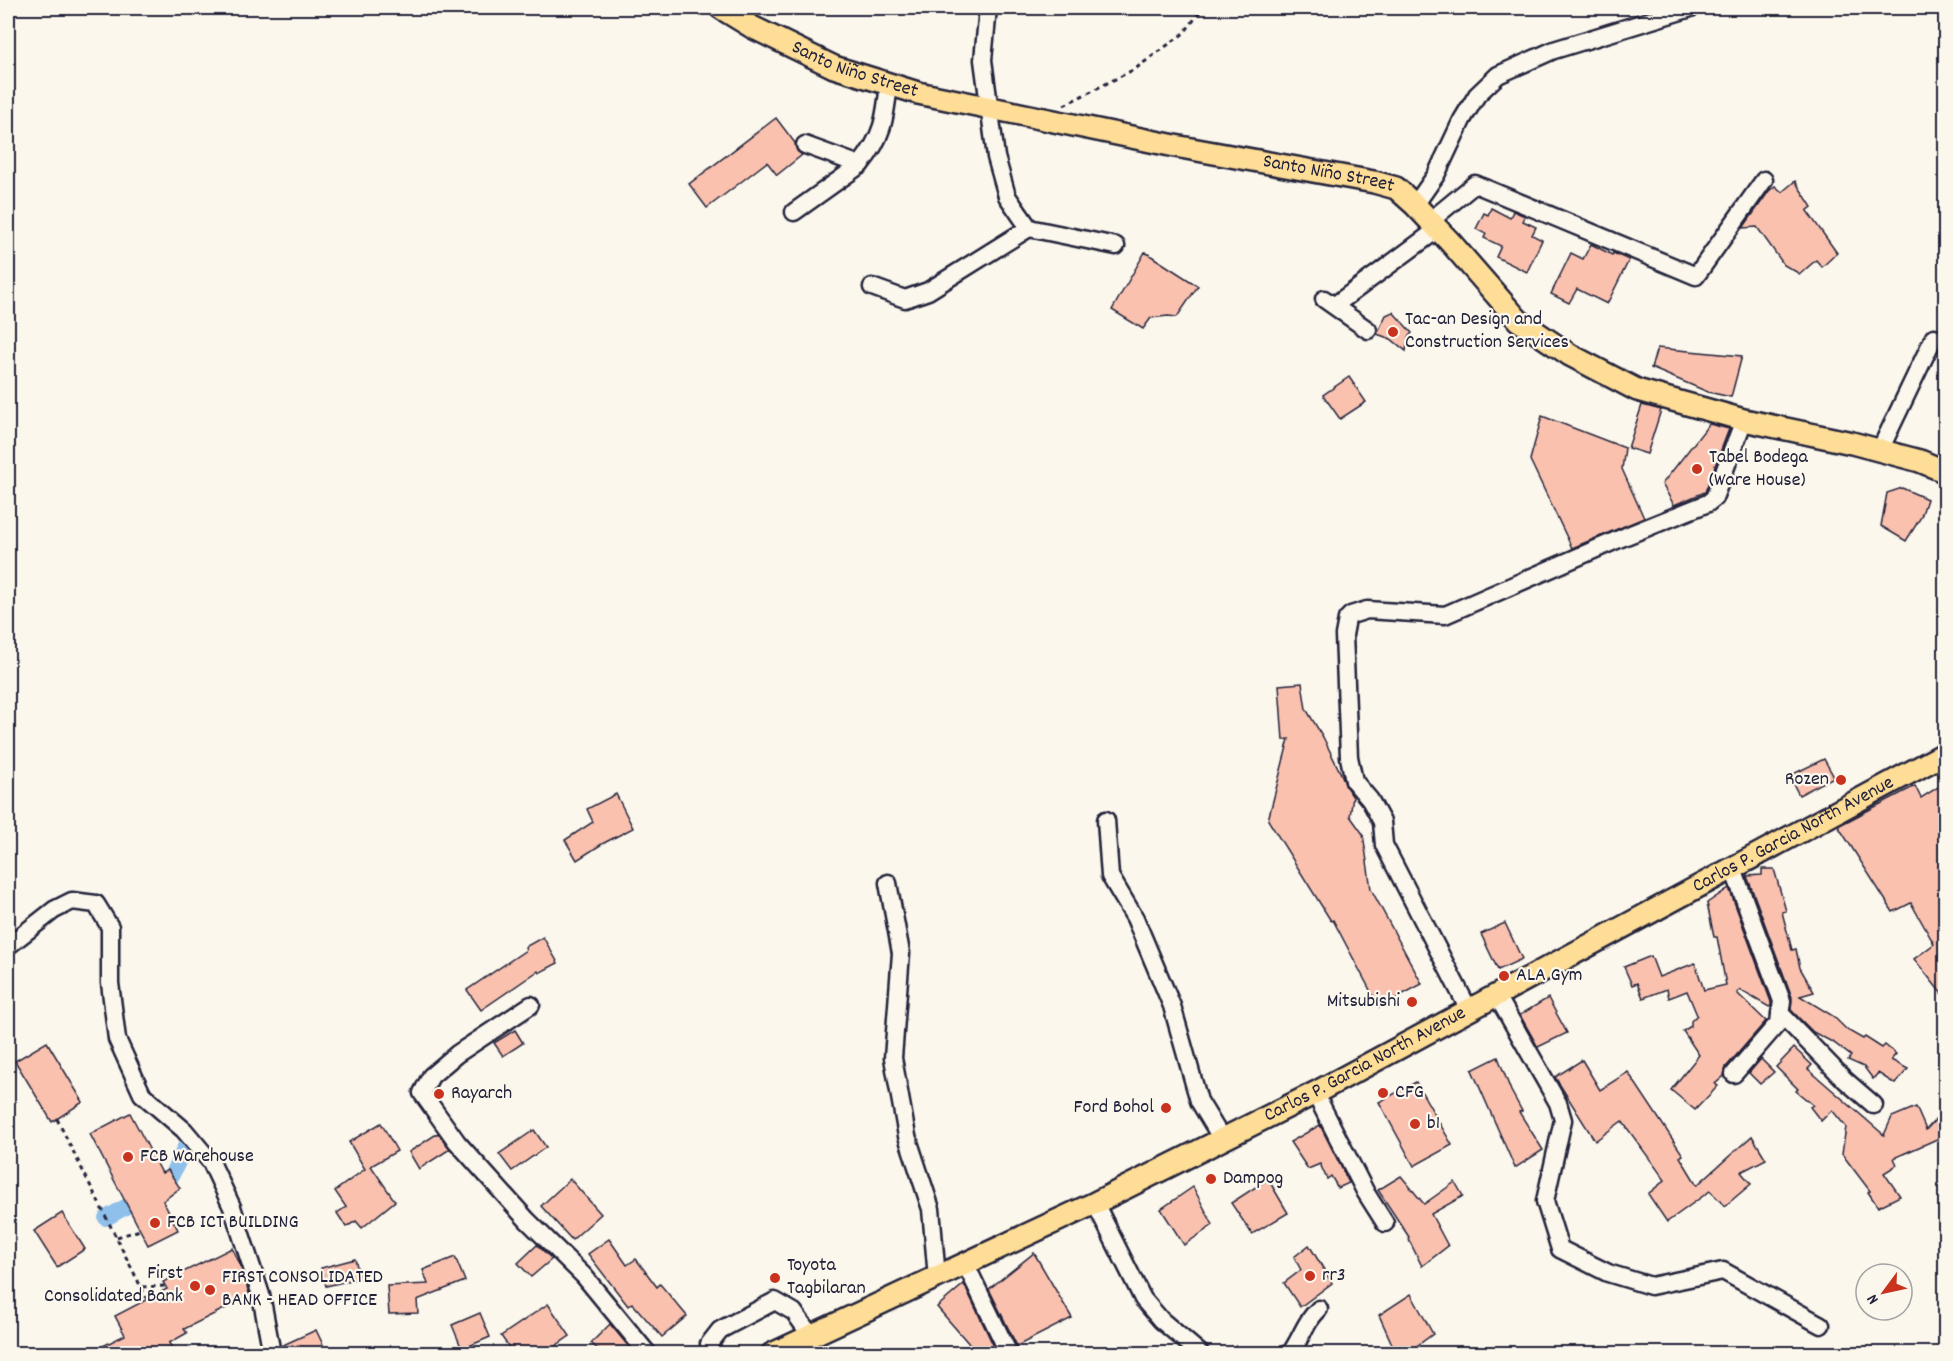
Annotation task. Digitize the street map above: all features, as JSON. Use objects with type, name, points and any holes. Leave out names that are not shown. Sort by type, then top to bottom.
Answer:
[{"type":"main road","name":"Santo Niño Street","points":[[721,8],[752,27],[834,67],[918,93],[1395,188],[1434,225],[1518,320],[1570,355],[1637,390],[1744,420],[1880,450],[1920,461],[1946,472]]},
{"type":"main road","name":"Carlos P. Garcia North Avenue","points":[[779,1352],[1095,1203],[1315,1093],[1946,753]]},
{"type":"street","points":[[987,8],[983,60],[996,157],[1007,196],[1029,228]]},
{"type":"street","points":[[1415,205],[1436,175],[1462,120],[1477,95],[1498,75],[1554,50],[1691,8]]},
{"type":"street","points":[[794,212],[860,165],[874,147],[886,114],[889,84]]},
{"type":"street","points":[[805,146],[860,165]]},
{"type":"street","points":[[1368,330],[1330,302],[1434,225],[1474,184],[1696,276],[1764,180]]},
{"type":"street","points":[[872,287],[905,298],[928,291],[1029,228],[1116,246]]},
{"type":"street","points":[[1880,450],[1935,337]]},
{"type":"street","points":[[1469,1010],[1384,845],[1382,822],[1370,801],[1354,781],[1349,757],[1344,635],[1347,619],[1351,615],[1367,610],[1445,615],[1708,503],[1714,498],[1744,420]]},
{"type":"street","points":[[1106,820],[1110,876],[1135,918],[1172,1006],[1199,1101],[1222,1139]]},
{"type":"street","points":[[1733,869],[1782,1001],[1779,1022],[1734,1074]]},
{"type":"street","points":[[888,883],[901,953],[893,1058],[907,1136],[931,1209],[937,1278]]},
{"type":"street","points":[[8,946],[54,910],[72,901],[96,904],[110,927],[110,983],[117,1039],[142,1094],[184,1130],[211,1162],[232,1206],[261,1295],[272,1353]]},
{"type":"street","points":[[1496,994],[1558,1103],[1563,1120],[1545,1201],[1560,1249],[1608,1273],[1652,1286],[1723,1271],[1821,1325]]},
{"type":"street","points":[[531,1005],[457,1053],[431,1076],[422,1093],[457,1142],[526,1221],[584,1276],[648,1353]]},
{"type":"street","points":[[1780,1012],[1845,1080],[1874,1105]]},
{"type":"street","points":[[1315,1093],[1366,1193],[1385,1223]]},
{"type":"street","points":[[1095,1203],[1143,1299],[1161,1320],[1201,1353]]},
{"type":"street","points":[[966,1265],[1009,1353]]},
{"type":"street","points":[[711,1353],[709,1344],[720,1330],[775,1301],[794,1312],[811,1336]]},
{"type":"street","points":[[1290,1353],[1299,1341],[1308,1320],[1318,1309]]},
{"type":"path","points":[[1038,118],[1135,69],[1184,33],[1203,8]]},
{"type":"path","points":[[57,1119],[147,1299]]},
{"type":"path","points":[[117,1237],[141,1230]]},
{"type":"path","points":[[142,1287],[166,1286]]},
{"type":"building","points":[[776,118],[802,155],[777,175],[767,162],[707,208],[689,184]]},
{"type":"building","points":[[1795,181],[1812,207],[1807,211],[1837,253],[1822,267],[1816,260],[1800,274],[1784,265],[1757,227],[1743,228],[1769,191],[1775,186],[1782,192]]},
{"type":"building","points":[[1491,208],[1510,218],[1513,211],[1525,216],[1523,221],[1536,227],[1532,235],[1542,240],[1527,272],[1496,257],[1501,246],[1484,238],[1486,234],[1476,229],[1484,213],[1488,215]]},
{"type":"building","points":[[1591,244],[1612,255],[1613,253],[1629,260],[1607,304],[1577,289],[1569,303],[1551,294],[1571,253],[1583,259]]},
{"type":"building","points":[[1145,252],[1198,286],[1177,317],[1151,318],[1143,329],[1112,310]]},
{"type":"building","points":[[1393,312],[1412,333],[1408,337],[1406,351],[1391,339],[1377,334],[1386,315]]},
{"type":"building","points":[[1657,348],[1742,356],[1731,397],[1708,392],[1651,368]]},
{"type":"building","points":[[1349,377],[1366,402],[1340,419],[1323,395]]},
{"type":"building","points":[[1642,405],[1661,410],[1647,454],[1628,448]]},
{"type":"building","points":[[1542,416],[1625,448],[1622,469],[1644,518],[1572,548],[1530,460]]},
{"type":"building","name":"Tabel Bodega (Ware House)","points":[[1709,424],[1729,429],[1705,492],[1674,505],[1662,484]]},
{"type":"building","points":[[1902,488],[1927,499],[1921,517],[1906,541],[1881,526],[1887,493]]},
{"type":"building","points":[[1302,683],[1306,709],[1323,737],[1353,797],[1350,816],[1363,834],[1371,889],[1422,984],[1379,1007],[1333,920],[1331,921],[1268,820],[1289,739],[1283,740],[1279,685]]},
{"type":"building","points":[[1824,759],[1834,777],[1799,795],[1789,776]]},
{"type":"building","points":[[1946,782],[1946,999],[1914,959],[1934,944],[1911,903],[1893,912],[1838,826],[1915,786],[1921,798]]},
{"type":"building","points":[[616,794],[633,828],[577,860],[565,840],[593,822],[587,809]]},
{"type":"building","points":[[1762,869],[1774,869],[1786,911],[1782,912],[1792,950],[1796,949],[1800,968],[1814,992],[1800,996],[1833,1016],[1847,1030],[1863,1039],[1865,1037],[1882,1048],[1885,1045],[1896,1054],[1891,1060],[1908,1069],[1895,1084],[1878,1073],[1873,1079],[1864,1067],[1848,1060],[1851,1056],[1834,1043],[1813,1032],[1791,1010],[1792,997],[1747,876],[1762,875]]},
{"type":"building","points":[[1729,888],[1771,1006],[1769,1007],[1740,990],[1737,993],[1766,1021],[1726,1067],[1724,1076],[1715,1084],[1718,1086],[1695,1110],[1671,1090],[1699,1055],[1683,1031],[1691,1026],[1691,1021],[1697,1015],[1687,991],[1669,998],[1667,989],[1643,998],[1637,983],[1632,985],[1624,967],[1651,956],[1659,977],[1695,963],[1704,990],[1726,985],[1717,937],[1714,937],[1707,903]]},
{"type":"building","points":[[1505,923],[1522,959],[1498,970],[1481,934]]},
{"type":"building","points":[[543,937],[558,963],[539,973],[538,971],[481,1010],[467,990],[526,950],[525,947]]},
{"type":"building","points":[[1548,998],[1567,1033],[1538,1047],[1520,1015]]},
{"type":"building","points":[[515,1030],[523,1043],[503,1056],[494,1043]]},
{"type":"building","points":[[47,1042],[83,1102],[52,1122],[15,1061]]},
{"type":"building","points":[[1794,1048],[1812,1065],[1808,1069],[1884,1135],[1892,1117],[1916,1107],[1926,1130],[1946,1108],[1946,1135],[1894,1158],[1897,1165],[1884,1173],[1900,1196],[1878,1207],[1868,1192],[1870,1191],[1842,1154],[1846,1127],[1832,1110],[1821,1121],[1810,1107],[1813,1105],[1796,1091],[1798,1089],[1776,1067]]},
{"type":"building","points":[[1498,1057],[1511,1091],[1522,1111],[1519,1112],[1543,1150],[1515,1168],[1472,1070]]},
{"type":"building","points":[[1761,1059],[1774,1072],[1760,1084],[1749,1073]]},
{"type":"building","points":[[1582,1060],[1600,1090],[1628,1072],[1683,1155],[1680,1157],[1697,1185],[1752,1136],[1766,1159],[1741,1172],[1751,1184],[1725,1206],[1710,1191],[1667,1222],[1648,1194],[1665,1180],[1622,1121],[1595,1141],[1555,1077]]},
{"type":"building","name":"b1","points":[[1416,1082],[1452,1145],[1414,1166],[1379,1102]]},
{"type":"building","name":"FCB Warehouse","points":[[130,1113],[162,1173],[168,1170],[180,1188],[163,1201],[178,1230],[148,1245],[90,1134]]},
{"type":"building","points":[[381,1123],[397,1151],[371,1166],[395,1201],[362,1228],[356,1221],[346,1227],[337,1213],[346,1207],[335,1191],[365,1169],[349,1142]]},
{"type":"building","points":[[1320,1125],[1349,1183],[1338,1188],[1331,1176],[1327,1179],[1320,1164],[1308,1169],[1290,1142]]},
{"type":"building","points":[[534,1130],[546,1147],[512,1171],[499,1154]]},
{"type":"building","points":[[438,1133],[450,1149],[419,1169],[409,1152]]},
{"type":"building","points":[[1401,1176],[1424,1204],[1455,1182],[1463,1196],[1431,1214],[1448,1246],[1422,1266],[1409,1237],[1378,1190]]},
{"type":"building","points":[[570,1179],[601,1214],[572,1240],[541,1206]]},
{"type":"building","points":[[1268,1179],[1288,1213],[1252,1234],[1231,1203]]},
{"type":"building","points":[[1193,1187],[1213,1225],[1184,1245],[1161,1209]]},
{"type":"building","points":[[62,1213],[85,1249],[57,1267],[34,1231]]},
{"type":"building","points":[[609,1239],[627,1265],[636,1259],[657,1287],[660,1284],[687,1316],[662,1337],[632,1303],[628,1306],[588,1254]]},
{"type":"building","points":[[537,1245],[552,1259],[531,1277],[518,1263]]},
{"type":"building","name":"rr3","points":[[1309,1245],[1332,1283],[1300,1307],[1284,1283],[1301,1270],[1294,1257]]},
{"type":"building","points":[[232,1248],[250,1296],[184,1329],[187,1333],[169,1343],[175,1353],[89,1353],[125,1335],[115,1316],[167,1289],[163,1282]]},
{"type":"building","points":[[1034,1253],[1072,1318],[1017,1346],[989,1289]]},
{"type":"building","points":[[455,1257],[465,1281],[417,1300],[418,1313],[389,1314],[387,1286],[428,1284],[423,1270]]},
{"type":"building","points":[[355,1259],[360,1278],[326,1286],[321,1268]]},
{"type":"building","points":[[964,1284],[997,1353],[977,1353],[937,1307]]},
{"type":"building","points":[[1411,1294],[1433,1334],[1414,1348],[1417,1353],[1396,1353],[1379,1315]]},
{"type":"building","points":[[548,1304],[570,1336],[545,1353],[513,1353],[501,1336]]},
{"type":"building","points":[[480,1313],[490,1337],[462,1349],[452,1325]]},
{"type":"building","points":[[610,1324],[634,1353],[602,1353],[591,1343]]},
{"type":"building","points":[[316,1330],[327,1353],[282,1353],[281,1346]]},
{"type":"waterway","points":[[106,1218],[168,1183],[187,1143]]},
{"type":"place","name":"Tac-an Design and Construction Services","points":[[1393,332]]},
{"type":"place","name":"Tabel Bodega (Ware House)","points":[[1697,469]]},
{"type":"place","name":"Rozen","points":[[1841,780]]},
{"type":"place","name":"ALA Gym","points":[[1504,976]]},
{"type":"place","name":"Mitsubishi","points":[[1412,1002]]},
{"type":"place","name":"CFG","points":[[1383,1093]]},
{"type":"place","name":"Rayarch","points":[[439,1094]]},
{"type":"place","name":"Ford Bohol","points":[[1166,1108]]},
{"type":"place","name":"b1","points":[[1415,1124]]},
{"type":"place","name":"FCB Warehouse","points":[[128,1157]]},
{"type":"place","name":"Dampog","points":[[1211,1179]]},
{"type":"place","name":"FCB ICT BUILDING","points":[[155,1223]]},
{"type":"place","name":"rr3","points":[[1310,1276]]},
{"type":"place","name":"Toyota Tagbilaran","points":[[775,1278]]},
{"type":"place","name":"First Consolidated Bank","points":[[195,1286]]},
{"type":"place","name":"FIRST CONSOLIDATED BANK - HEAD OFFICE","points":[[210,1290]]}]
